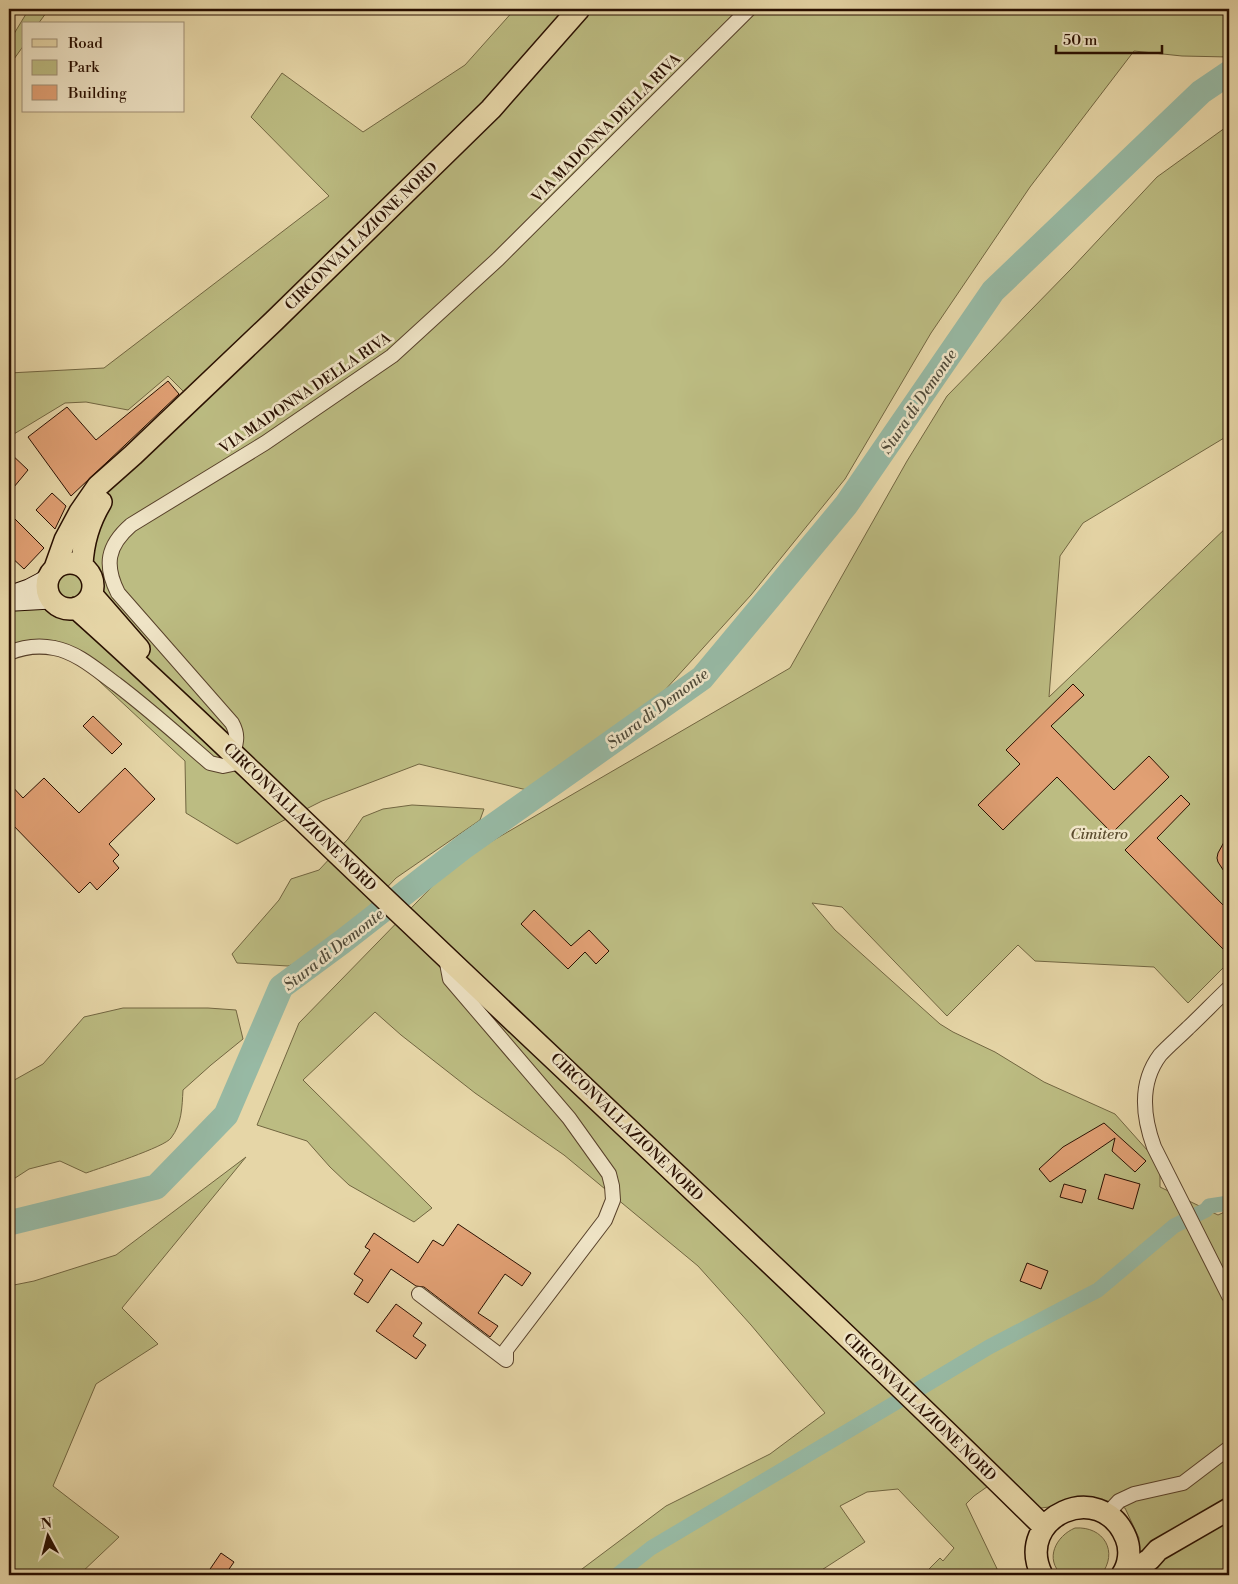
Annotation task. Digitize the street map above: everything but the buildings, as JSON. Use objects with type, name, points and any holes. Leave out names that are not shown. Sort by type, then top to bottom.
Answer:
[{"type":"main road","name":"CIRCONVALLAZIONE NORD","points":[[51,582],[65,540],[80,512],[98,486],[281,314],[491,109],[579,9]]},
{"type":"main road","name":"CIRCONVALLAZIONE NORD","points":[[82,562],[86,536],[92,517],[133,455]]},
{"type":"main road","points":[[9,603],[51,582],[68,562],[82,562],[91,575],[94,588],[92,595],[83,606],[62,608],[51,582]]},
{"type":"main road","points":[[9,596],[51,582]]},
{"type":"main road","name":"CIRCONVALLAZIONE NORD","points":[[92,595],[208,728]]},
{"type":"main road","name":"CIRCONVALLAZIONE NORD","points":[[76,608],[208,728],[1044,1527]]},
{"type":"main road","points":[[1042,1575],[1038,1567],[1036,1553],[1038,1540],[1044,1527],[1054,1516],[1066,1510],[1080,1507],[1094,1508],[1116,1521],[1133,1545],[1142,1550],[1158,1550]]},
{"type":"main road","points":[[1128,1575],[1150,1559],[1158,1550],[1229,1509]]},
{"type":"main road","points":[[1122,1529],[1127,1542],[1129,1556],[1122,1575]]},
{"type":"street","name":"VIA MADONNA DELLA RIVA","points":[[238,757],[236,731],[232,722],[118,593],[111,579],[109,564],[112,548],[119,535],[131,524],[265,443],[392,356],[498,259],[749,9]]},
{"type":"street","points":[[65,540],[76,548],[82,562]]},
{"type":"street","points":[[9,653],[20,648],[36,646],[54,648],[71,654],[97,670],[151,712],[210,763],[223,766],[238,757]]},
{"type":"street","points":[[419,1294],[506,1360],[506,1350],[605,1220],[613,1200],[612,1186],[608,1174],[569,1118],[450,979],[446,957]]},
{"type":"street","points":[[1229,988],[1160,1055],[1151,1070],[1146,1086],[1144,1107],[1147,1128],[1154,1147],[1229,1296]]},
{"type":"street","points":[[1107,1514],[1119,1501],[1134,1494],[1183,1482],[1229,1448]]},
{"type":"green space","points":[[29,9],[49,9],[39,22],[22,22],[22,48],[9,66],[9,42]]},
{"type":"green space","points":[[515,9],[1229,9],[1229,57],[1182,56],[1134,51],[1030,187],[931,333],[845,479],[751,595],[665,690],[527,790],[419,764],[322,801],[237,844],[186,813],[185,761],[56,641],[30,640],[9,650],[9,586],[32,578],[51,562],[184,392],[168,376],[128,410],[86,402],[65,403],[9,437],[9,373],[104,368],[329,196],[251,117],[282,73],[363,132],[465,65]]},
{"type":"green space","name":"Cimitero","points":[[1229,125],[1229,435],[1083,523],[1060,556],[1049,697],[1229,525],[1229,962],[1188,1003],[1154,967],[1035,961],[1018,945],[947,1016],[842,907],[812,903],[835,930],[940,1024],[995,1052],[1044,1082],[1115,1114],[1148,1151],[1160,1174],[1160,1187],[1218,1215],[1229,1210],[1229,1575],[1135,1575],[1137,1572],[1139,1538],[1125,1508],[1099,1501],[1041,1508],[1001,1477],[966,1504],[1000,1575],[923,1575],[940,1558],[943,1561],[954,1548],[898,1489],[867,1492],[840,1506],[865,1542],[814,1575],[574,1575],[666,1506],[770,1454],[825,1413],[751,1325],[698,1266],[564,1155],[475,1093],[401,1035],[375,1012],[303,1080],[432,1208],[414,1222],[349,1185],[307,1141],[257,1125],[299,1023],[456,862],[790,668],[907,461],[947,396],[1071,269],[1157,177]]},
{"type":"green space","points":[[412,805],[484,809],[480,820],[396,878],[352,924],[307,960],[288,966],[237,963],[232,954],[279,900],[291,879],[319,870],[348,839],[363,817],[383,809]]},
{"type":"green space","points":[[123,1008],[208,1008],[236,1010],[243,1039],[183,1090],[179,1121],[175,1133],[166,1142],[145,1152],[86,1173],[60,1161],[29,1169],[9,1182],[9,1083],[43,1064],[84,1017]]},
{"type":"green space","points":[[246,1157],[122,1308],[158,1344],[96,1384],[53,1486],[119,1537],[79,1575],[9,1575],[9,1286],[34,1281],[116,1255]]},
{"type":"green space","points":[[1075,1528],[1094,1531],[1106,1542],[1109,1558],[1101,1575],[1062,1575],[1057,1569],[1053,1555],[1055,1548],[1062,1536]]},
{"type":"waterway","name":"Stura di Demonte","points":[[9,1223],[156,1187],[226,1115],[281,987],[465,846],[702,678],[846,505],[993,291],[1201,92],[1229,73]]},
{"type":"waterway","points":[[919,1389],[989,1347],[1098,1290],[1174,1226],[1206,1210],[1209,1206],[1229,1203]]},
{"type":"waterway","points":[[617,1575],[651,1548],[900,1400]]}]
